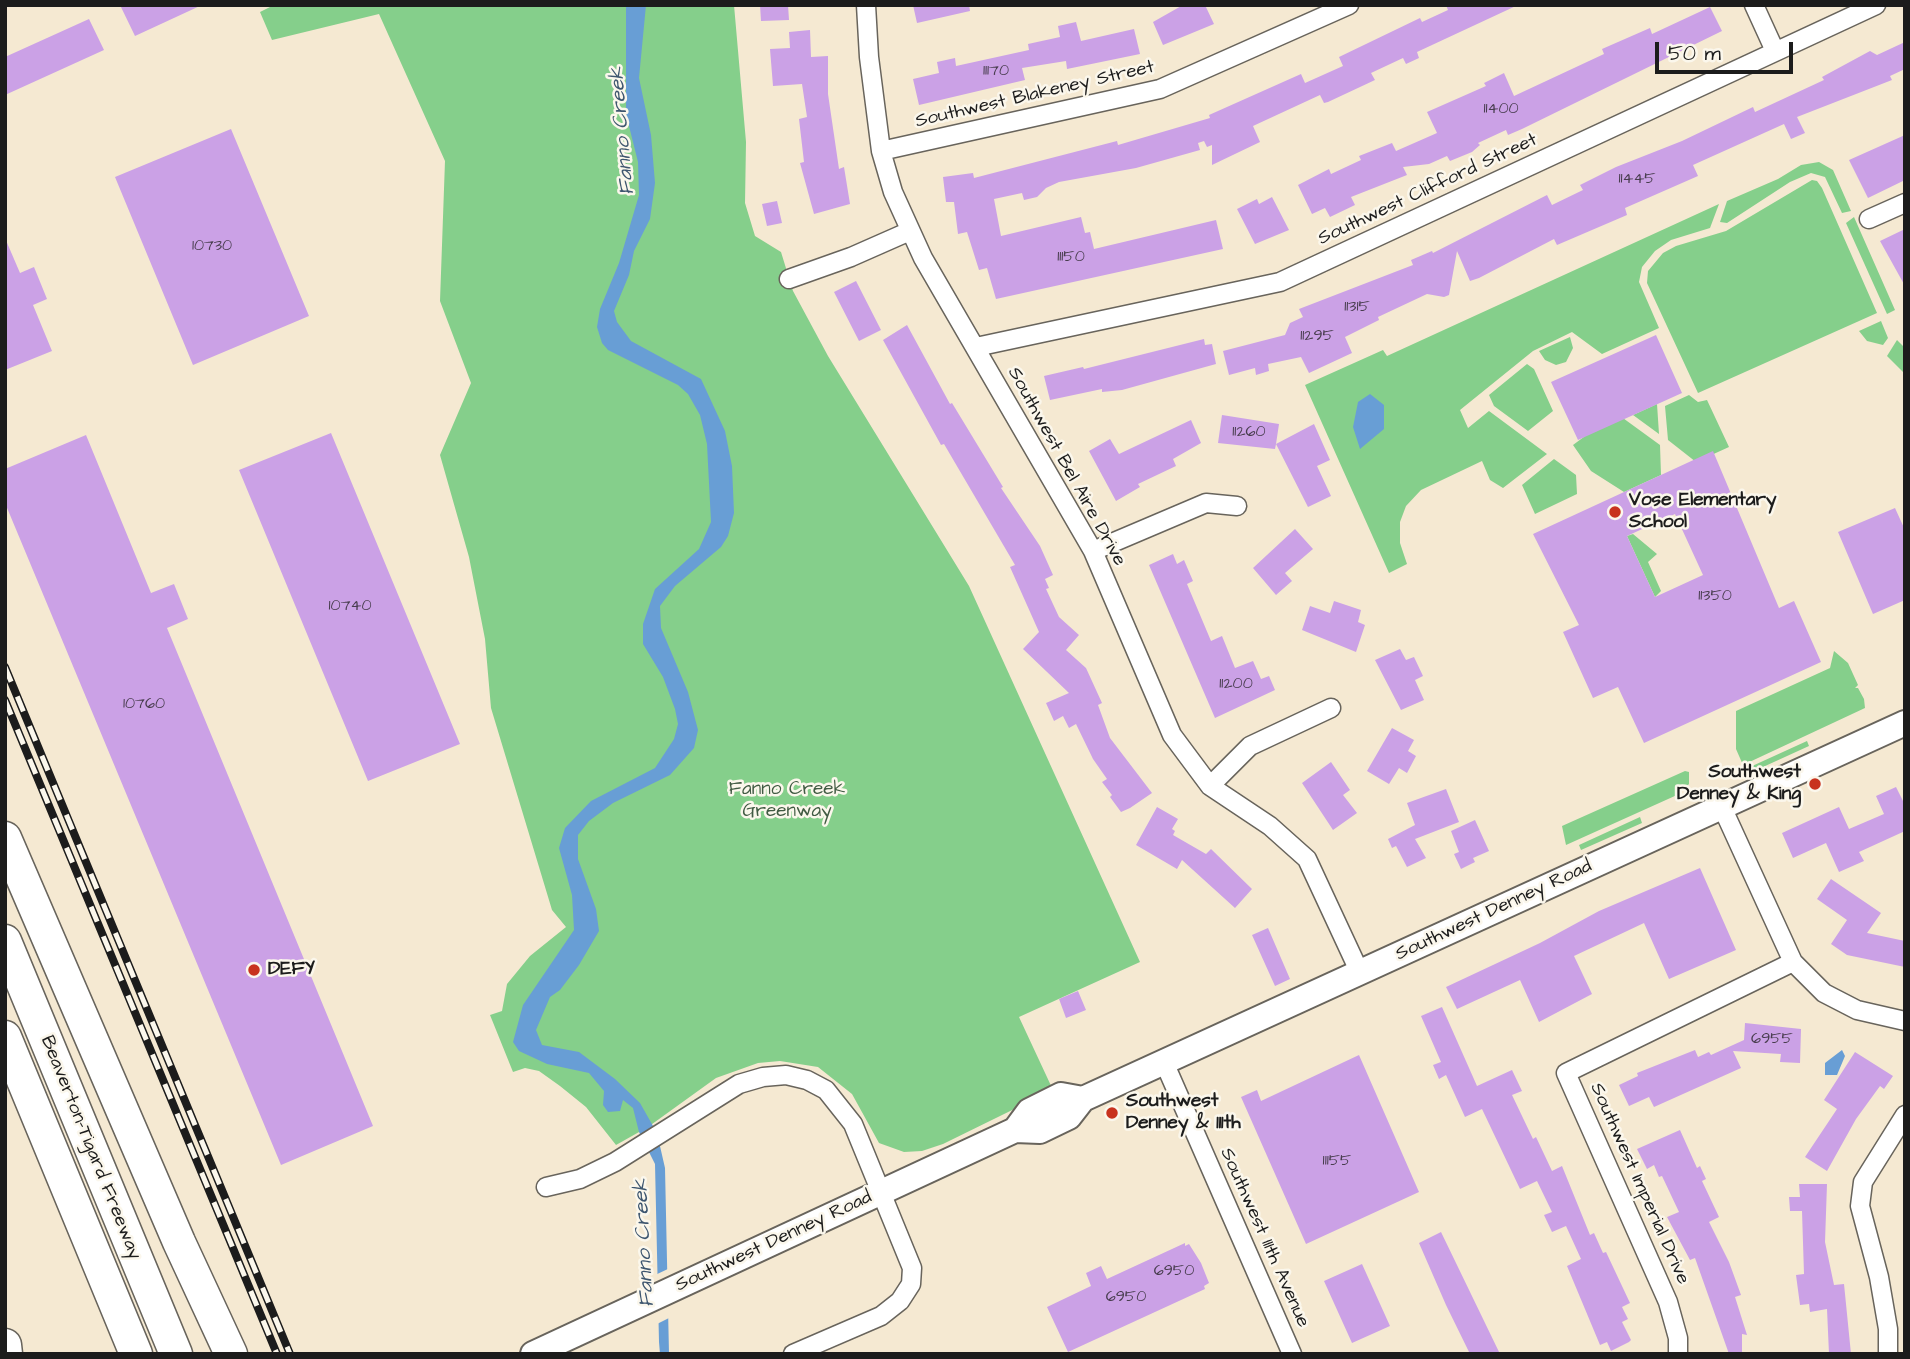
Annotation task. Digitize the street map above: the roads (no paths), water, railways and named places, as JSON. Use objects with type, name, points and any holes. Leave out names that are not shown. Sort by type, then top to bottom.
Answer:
[{"type":"highway","points":[[5,838],[179,1242],[231,1354]]},
{"type":"highway","name":"Beaverton-Tigard Freeway","points":[[5,941],[176,1354]]},
{"type":"highway","name":"Beaverton-Tigard Freeway","points":[[5,1037],[136,1354]]},
{"type":"highway","points":[[5,1345],[6,1354]]},
{"type":"street","name":"Southwest Bel Aire Drive","points":[[866,5],[869,57],[881,151],[893,192],[909,231],[1093,551],[1172,735],[1210,786],[1270,827],[1307,859],[1360,973]]},
{"type":"street","name":"Southwest Blakeney Street","points":[[881,151],[1160,89],[1349,5]]},
{"type":"street","points":[[1754,5],[1775,51]]},
{"type":"street","name":"Southwest Clifford Street","points":[[976,347],[1280,282],[1876,5]]},
{"type":"street","points":[[1869,219],[1905,203]]},
{"type":"street","points":[[789,279],[851,257],[909,231]]},
{"type":"street","points":[[1093,551],[1206,503],[1237,506]]},
{"type":"street","points":[[1210,786],[1250,746],[1331,708]]},
{"type":"street","name":"Southwest Denney Road","points":[[533,1354],[1015,1130],[1029,1111],[1061,1095],[1083,1099],[1905,723]]},
{"type":"street","points":[[1722,807],[1793,962],[1824,993],[1857,1010],[1905,1021]]},
{"type":"street","name":"Southwest Imperial Drive","points":[[1678,1354],[1678,1338],[1668,1302],[1566,1073],[1793,962]]},
{"type":"street","name":"Southwest 111th Avenue","points":[[1164,1062],[1292,1354]]},
{"type":"street","points":[[545,1187],[580,1179],[615,1162],[739,1084],[763,1077],[786,1075],[807,1080],[826,1090],[840,1103],[853,1124],[912,1268],[911,1284],[900,1301],[881,1316],[793,1354]]},
{"type":"street","points":[[1888,1354],[1888,1329],[1860,1206],[1863,1182],[1905,1115]]},
{"type":"water","points":[[626,5],[646,5],[639,78],[651,135],[655,183],[650,219],[634,251],[629,275],[614,311],[617,322],[631,341],[701,379],[725,431],[732,466],[734,513],[728,536],[721,547],[675,586],[660,606],[661,628],[688,692],[698,730],[694,748],[670,775],[613,803],[589,821],[578,835],[578,859],[596,909],[599,931],[579,965],[560,990],[550,997],[536,1030],[542,1045],[579,1052],[615,1079],[640,1103],[657,1133],[665,1168],[669,1354],[660,1354],[659,1342],[655,1164],[639,1132],[633,1108],[623,1100],[620,1111],[608,1112],[603,1105],[604,1091],[589,1073],[547,1064],[519,1051],[513,1042],[523,1005],[574,930],[572,895],[559,848],[565,828],[591,801],[655,768],[674,739],[678,724],[675,709],[663,677],[643,644],[643,624],[655,589],[699,549],[711,522],[707,444],[700,415],[688,394],[678,385],[608,350],[602,343],[597,327],[600,309],[619,263],[639,195],[638,162],[626,114]]},
{"type":"water","points":[[1370,394],[1384,405],[1384,429],[1360,449],[1353,427],[1358,402]]},
{"type":"water","points":[[1842,1050],[1845,1056],[1837,1075],[1825,1075],[1825,1063]]},
{"type":"railway","points":[[5,667],[290,1354]]},
{"type":"railway","points":[[5,700],[277,1354]]},
{"type":"place","name":"Vose Elementary School","points":[[1615,512]]},
{"type":"place","name":"Southwest Denney & King","points":[[1815,784]]},
{"type":"place","name":"DEFY","points":[[254,970]]},
{"type":"place","name":"Southwest Denney & 111th","points":[[1112,1113]]},
{"type":"water label","name":"Fanno Creek","points":[[623,131]]},
{"type":"water label","name":"Fanno Creek","points":[[645,1243]]},
{"type":"park label","name":"Fanno Creek Greenway","points":[[787,801]]}]
